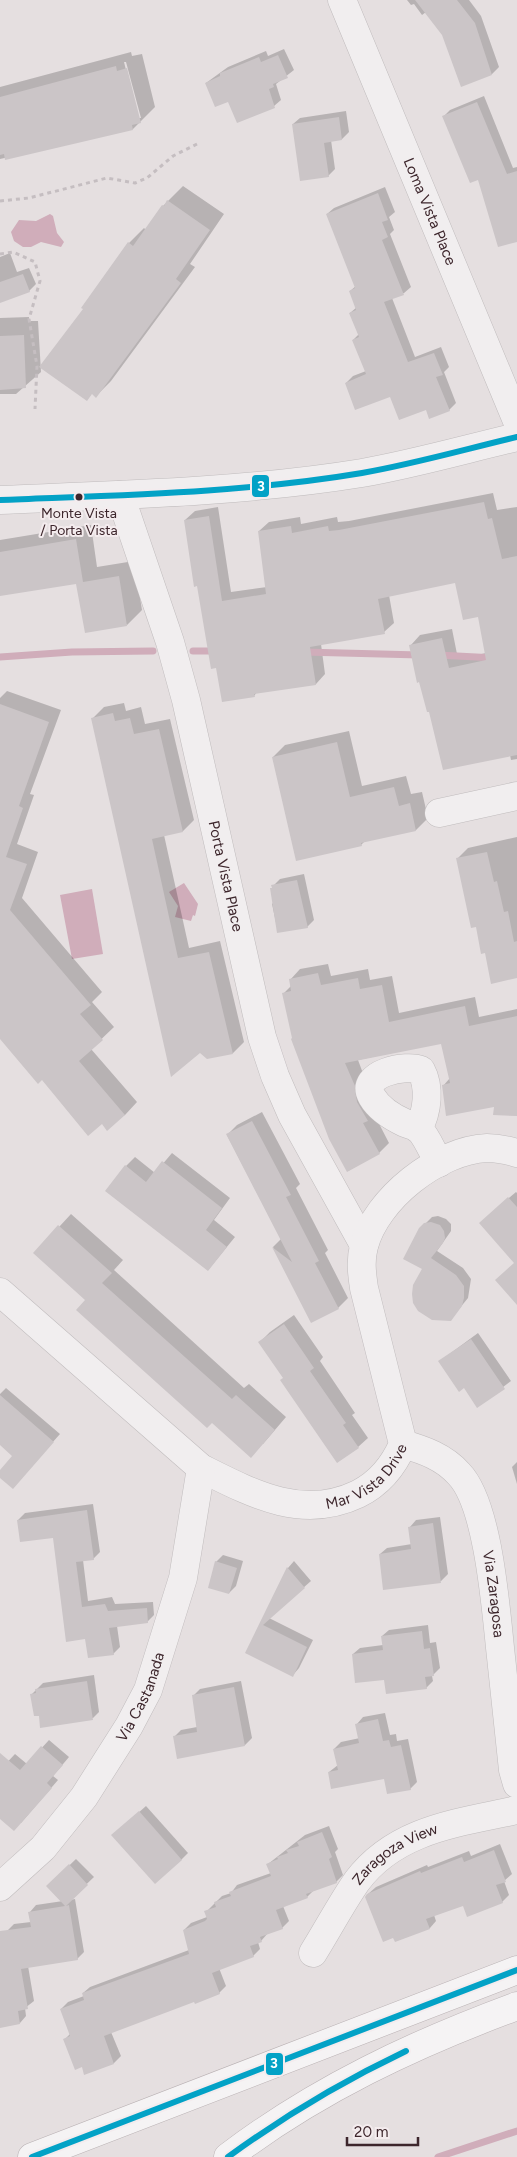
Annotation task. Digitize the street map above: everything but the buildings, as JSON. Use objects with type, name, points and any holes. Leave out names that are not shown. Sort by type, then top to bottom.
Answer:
[{"type":"highway","points":[[32,2157],[517,1970]]},
{"type":"highway","points":[[228,2157],[301,2106],[359,2074],[422,2044],[517,2006]]},
{"type":"street","name":"Loma Vista Place","points":[[342,0],[517,421]]},
{"type":"street","points":[[0,500],[120,495],[284,483],[363,473],[410,464],[517,437]]},
{"type":"street","name":"Porta Vista Place","points":[[120,495],[170,642],[186,700],[262,1037],[274,1076],[292,1115],[364,1245]]},
{"type":"street","points":[[439,813],[517,796]]},
{"type":"street","points":[[418,1128],[439,1163]]},
{"type":"street","name":"Mar Vista Drive","points":[[0,1292],[201,1468],[240,1487],[272,1499],[297,1505],[325,1506],[346,1500],[364,1491],[381,1478],[396,1461],[403,1444],[364,1288],[361,1262],[364,1245],[380,1213],[395,1196],[423,1172],[439,1163],[470,1150],[487,1148],[517,1153]]},
{"type":"street","name":"Via Zaragosa","points":[[403,1444],[437,1456],[454,1469],[468,1485],[475,1504],[485,1538],[496,1609],[513,1770],[517,1784]]},
{"type":"street","name":"Via Castanada","points":[[0,1887],[43,1848],[84,1797],[129,1726],[148,1690],[183,1578],[201,1468]]},
{"type":"street","name":"Zaragoza View","points":[[313,1953],[357,1881],[374,1861],[392,1848],[428,1830],[517,1810]]},
{"type":"path","points":[[0,201],[29,198],[107,178],[135,183],[147,178],[173,156],[199,144]]},
{"type":"path","points":[[0,254],[13,252],[35,262],[40,281],[28,318],[37,366],[35,409]]},
{"type":"shaded area","points":[[50,214],[53,216],[57,233],[64,242],[61,247],[41,242],[31,247],[23,247],[14,241],[11,232],[19,220],[36,221]]},
{"type":"shaded area","points":[[184,883],[198,904],[195,916],[193,915],[191,921],[175,917],[178,906],[169,892]]},
{"type":"shaded area","points":[[92,889],[103,954],[72,959],[60,895]]},
{"type":"waterway","points":[[0,657],[72,652],[153,651]]},
{"type":"waterway","points":[[193,651],[218,651]]},
{"type":"waterway","points":[[303,652],[420,655]]},
{"type":"waterway","points":[[438,655],[495,658]]},
{"type":"waterway","points":[[438,2157],[517,2131]]},
{"type":"transit line","name":"3","points":[[0,500],[136,495],[227,489],[317,480],[401,465],[517,437]]},
{"type":"transit line","name":"3","points":[[32,2157],[517,1970]]},
{"type":"transit line","name":"3","points":[[228,2157],[314,2100],[359,2074],[406,2051]]},
{"type":"place","name":"Monte Vista / Porta Vista","points":[[79,497]]}]
